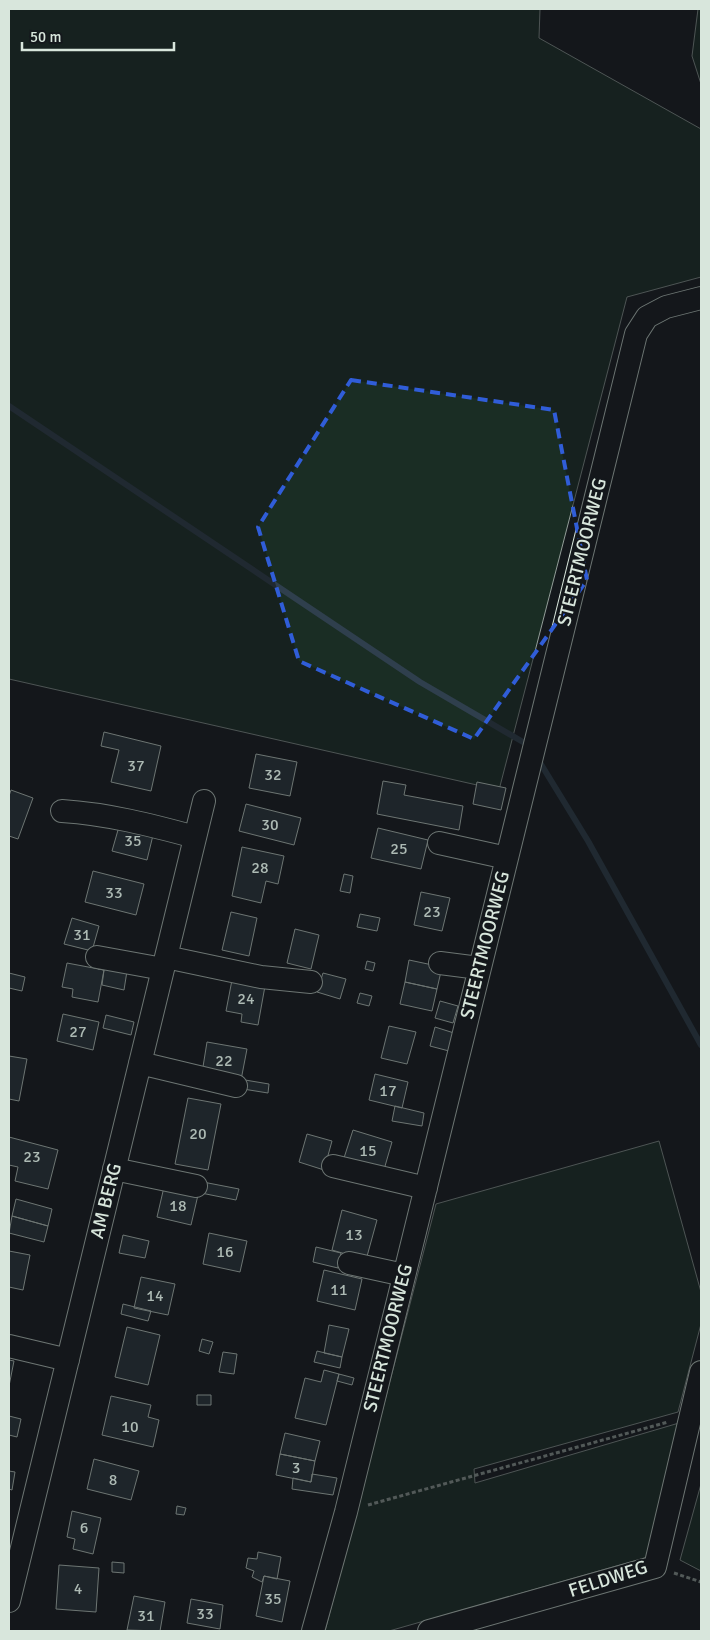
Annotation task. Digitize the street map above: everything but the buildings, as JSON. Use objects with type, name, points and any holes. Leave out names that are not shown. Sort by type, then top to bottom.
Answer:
[{"type":"street","name":"STEERTMOORWEG","points":[[313,1631],[346,1512],[636,334],[647,317],[666,308],[701,298]]},
{"type":"street","name":"AM BERG","points":[[9,1601],[204,801]]},
{"type":"street","points":[[62,811],[94,813],[152,825],[196,837]]},
{"type":"street","points":[[440,843],[507,858]]},
{"type":"street","points":[[166,957],[261,976],[312,982]]},
{"type":"street","points":[[97,958],[166,957],[241,962]]},
{"type":"street","points":[[440,963],[479,968]]},
{"type":"street","points":[[140,1063],[236,1086]]},
{"type":"street","points":[[333,1166],[426,1188]]},
{"type":"street","points":[[114,1169],[196,1186]]},
{"type":"street","points":[[350,1263],[404,1275]]},
{"type":"street","points":[[9,1346],[68,1360]]},
{"type":"street","name":"FELDWEG","points":[[429,1631],[655,1567],[701,1372]]},
{"type":"path","points":[[346,1512],[690,1416]]},
{"type":"path","points":[[655,1567],[701,1582]]},
{"type":"highlighted area","points":[[351,380],[554,410],[587,580],[474,739],[299,661],[258,527]]},
{"type":"green space","points":[[9,9],[540,9],[539,38],[701,129],[701,277],[627,297],[499,790],[9,679]]},
{"type":"green space","points":[[698,9],[701,9],[701,84],[692,56]]},
{"type":"green space","points":[[659,1141],[701,1292],[701,1324],[678,1412],[474,1469],[475,1483],[679,1423],[648,1557],[389,1631],[325,1631],[436,1204]]},
{"type":"green space","points":[[701,1484],[701,1571],[680,1560]]},
{"type":"waterway","points":[[9,406],[420,682],[523,742]]},
{"type":"waterway","points":[[539,761],[588,841],[701,1045]]}]
